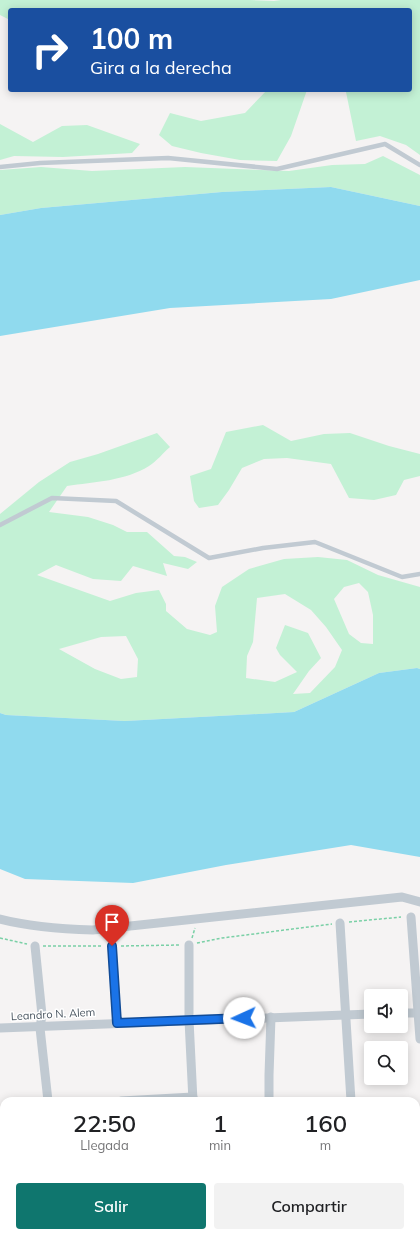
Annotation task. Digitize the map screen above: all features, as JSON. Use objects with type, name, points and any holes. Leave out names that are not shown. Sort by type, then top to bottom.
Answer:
[{"type":"street","points":[[0,919],[20,924],[56,929],[93,930],[402,897],[420,902]]},
{"type":"street","points":[[411,917],[420,1039]]},
{"type":"street","points":[[340,923],[351,1097]]},
{"type":"street","points":[[189,945],[189,1020],[193,1097]]},
{"type":"street","points":[[35,946],[42,1016],[40,1028],[48,1097]]},
{"type":"street","points":[[112,946],[117,1023]]},
{"type":"street","points":[[408,1013],[419,1013]]},
{"type":"street","name":"Leandro N. Alem","points":[[0,1028],[40,1028],[117,1023],[364,1014]]},
{"type":"street","points":[[269,1097],[271,1017]]},
{"type":"lane","points":[[0,167],[40,162],[168,158],[276,169],[385,144],[420,165]]},
{"type":"lane","points":[[0,525],[52,498],[116,501],[209,558],[263,548],[315,542],[402,577],[420,574]]},
{"type":"path","points":[[0,938],[35,946],[189,945],[222,938],[340,923],[411,917]]},
{"type":"path","points":[[189,945],[199,919]]},
{"type":"green space","points":[[0,0],[420,0],[420,155],[406,145],[380,136],[356,141],[346,92],[412,92],[412,8],[8,8],[8,19],[0,15]]},
{"type":"green space","points":[[265,92],[306,92],[291,136],[277,161],[240,160],[201,153],[172,146],[159,135],[170,113],[201,121],[245,113]]},
{"type":"green space","points":[[0,124],[33,142],[62,126],[87,125],[140,144],[132,153],[63,157],[14,156],[0,160]]},
{"type":"green space","points":[[383,156],[420,175],[420,206],[331,187],[222,192],[41,208],[0,215],[0,170],[41,167],[92,171],[185,167],[289,171],[332,165],[365,164]]},
{"type":"green space","points":[[263,425],[291,441],[324,434],[350,433],[389,446],[420,454],[420,476],[404,480],[396,495],[374,500],[349,498],[331,464],[287,458],[264,459],[242,468],[218,505],[199,508],[194,501],[190,476],[211,469],[226,432]]},
{"type":"green space","points":[[157,433],[170,447],[152,464],[130,475],[109,480],[67,486],[49,512],[88,517],[113,525],[127,532],[147,532],[174,556],[185,557],[197,562],[188,569],[163,563],[167,576],[133,566],[121,581],[93,579],[56,565],[37,575],[110,601],[136,593],[159,590],[166,604],[166,611],[187,629],[210,635],[217,632],[215,606],[222,587],[249,569],[284,559],[318,557],[347,560],[378,575],[420,587],[420,669],[417,668],[379,673],[294,712],[125,721],[6,715],[0,713],[0,514],[39,482],[70,462],[98,454]],"holes":[[[359,583],[368,592],[373,615],[373,644],[361,643],[349,634],[334,599],[344,587]],[[285,594],[311,610],[326,627],[342,650],[335,667],[310,693],[293,694],[309,671],[321,658],[308,633],[285,625],[276,648],[280,655],[297,672],[275,682],[246,678],[247,656],[253,642],[257,598]],[[126,636],[138,659],[137,677],[121,679],[95,669],[59,649],[101,637]]]},
{"type":"water","points":[[331,187],[420,206],[420,280],[331,299],[170,308],[0,336],[0,215],[41,208],[222,192]]},
{"type":"water","points":[[417,668],[420,669],[420,857],[351,845],[226,865],[133,883],[25,879],[0,869],[0,713],[6,715],[125,721],[294,712],[379,673]]},
{"type":"route","points":[[112,946],[117,1023],[244,1018]]}]
